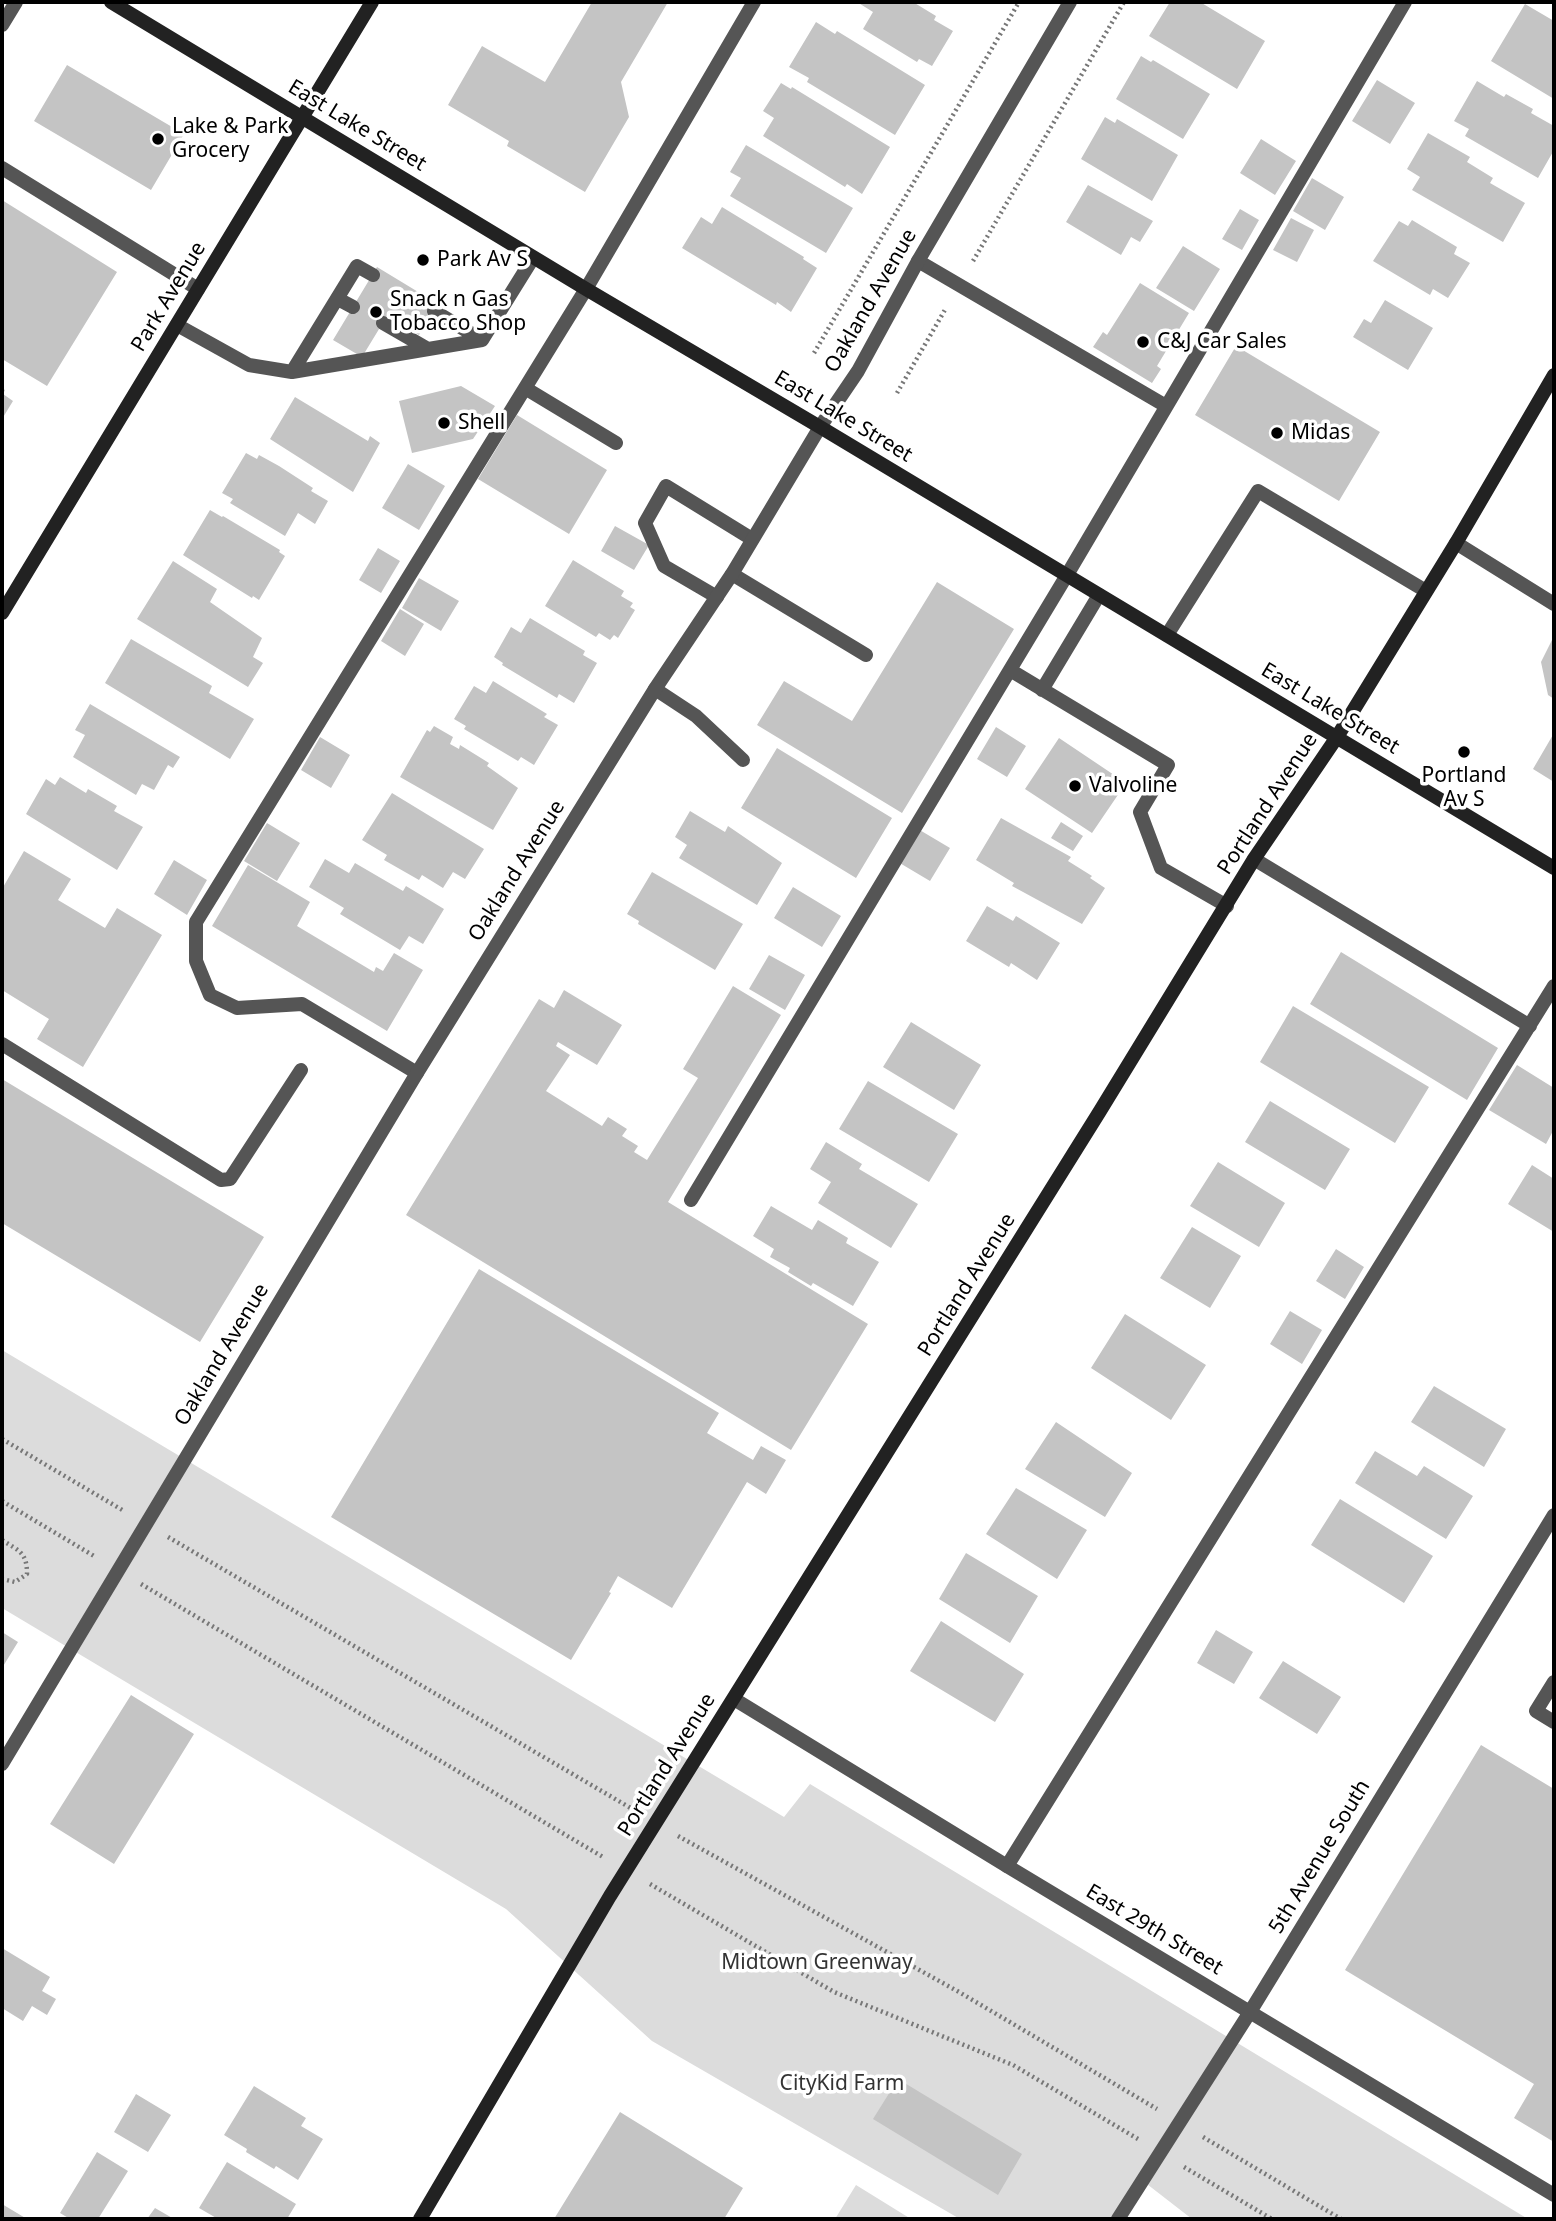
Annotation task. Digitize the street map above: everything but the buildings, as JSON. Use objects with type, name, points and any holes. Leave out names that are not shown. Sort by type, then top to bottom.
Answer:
[{"type":"street","points":[[2,24],[16,2]]},
{"type":"street","name":"East Lake Street","points":[[111,2],[533,258],[820,427],[1554,868]]},
{"type":"street","name":"Park Avenue","points":[[2,613],[372,2]]},
{"type":"street","points":[[417,1073],[302,1003],[237,1009],[210,995],[196,961],[196,922],[586,289],[754,2]]},
{"type":"street","name":"Oakland Avenue","points":[[2,1764],[206,1420],[417,1073],[655,689],[732,574],[820,427],[858,371],[918,261],[1070,2]]},
{"type":"street","points":[[691,1200],[1067,575],[1405,2]]},
{"type":"street","points":[[2,168],[198,289]]},
{"type":"street","points":[[177,325],[249,365],[292,372],[482,340],[533,258]]},
{"type":"street","points":[[918,261],[1166,406]]},
{"type":"street","points":[[292,372],[357,266],[373,275]]},
{"type":"street","points":[[338,299],[353,307]]},
{"type":"street","points":[[434,311],[482,340]]},
{"type":"street","points":[[383,323],[428,349]]},
{"type":"street","name":"Portland Avenue","points":[[420,2219],[610,1896],[1254,859],[1337,737],[1456,543],[1554,375]]},
{"type":"street","points":[[525,388],[616,443]]},
{"type":"street","points":[[717,597],[664,566],[645,523],[666,486],[752,539]]},
{"type":"street","points":[[1167,635],[1258,491],[1426,591]]},
{"type":"street","points":[[1456,543],[1554,604]]},
{"type":"street","points":[[732,574],[866,656]]},
{"type":"street","points":[[1042,690],[1099,594]]},
{"type":"street","points":[[1010,670],[1168,765],[1140,812],[1161,868],[1227,906]]},
{"type":"street","points":[[655,689],[696,716],[743,760]]},
{"type":"street","points":[[1254,859],[1530,1026]]},
{"type":"street","points":[[1007,1866],[1530,1026],[1552,995]]},
{"type":"street","points":[[2,1044],[221,1180],[230,1179],[301,1070]]},
{"type":"street","name":"5th Avenue South","points":[[1118,2219],[1250,2012],[1554,1515]]},
{"type":"street","points":[[1554,1682],[1536,1711],[1554,1722]]},
{"type":"street","name":"East 29th Street","points":[[734,1699],[1554,2195]]},
{"type":"path","points":[[814,353],[1019,2]]},
{"type":"path","points":[[897,393],[1124,2]]},
{"type":"path","points":[[2,1501],[97,1558]]},
{"type":"path","points":[[2,1540],[20,1551],[27,1560],[27,1574],[15,1582],[2,1579]]},
{"type":"path","points":[[133,1579],[612,1862]]},
{"type":"path","points":[[647,1882],[834,1992],[1013,2065],[1118,2127]]},
{"type":"path","points":[[1198,2175],[1272,2219]]},
{"type":"green space","name":"Midtown Greenway","points":[[2,1350],[784,1817],[810,1784],[1528,2219],[1192,2219],[1143,2181],[1119,2219],[960,2219],[652,2041],[506,1909],[2,1608]]},
{"type":"green space","points":[[856,2185],[911,2219],[835,2219]]},
{"type":"place","name":"Lake & Park Grocery","points":[[158,139]]},
{"type":"place","name":"Park Av S","points":[[423,260]]},
{"type":"place","name":"Snack n Gas Tobacco Shop","points":[[376,312]]},
{"type":"place","name":"C&J Car Sales","points":[[1143,342]]},
{"type":"place","name":"Shell","points":[[444,423]]},
{"type":"place","name":"Midas","points":[[1277,433]]},
{"type":"place","name":"Portland Av S","points":[[1464,752]]},
{"type":"place","name":"Valvoline","points":[[1075,786]]},
{"type":"park label","name":"CityKid Farm","points":[[842,2084]]}]
